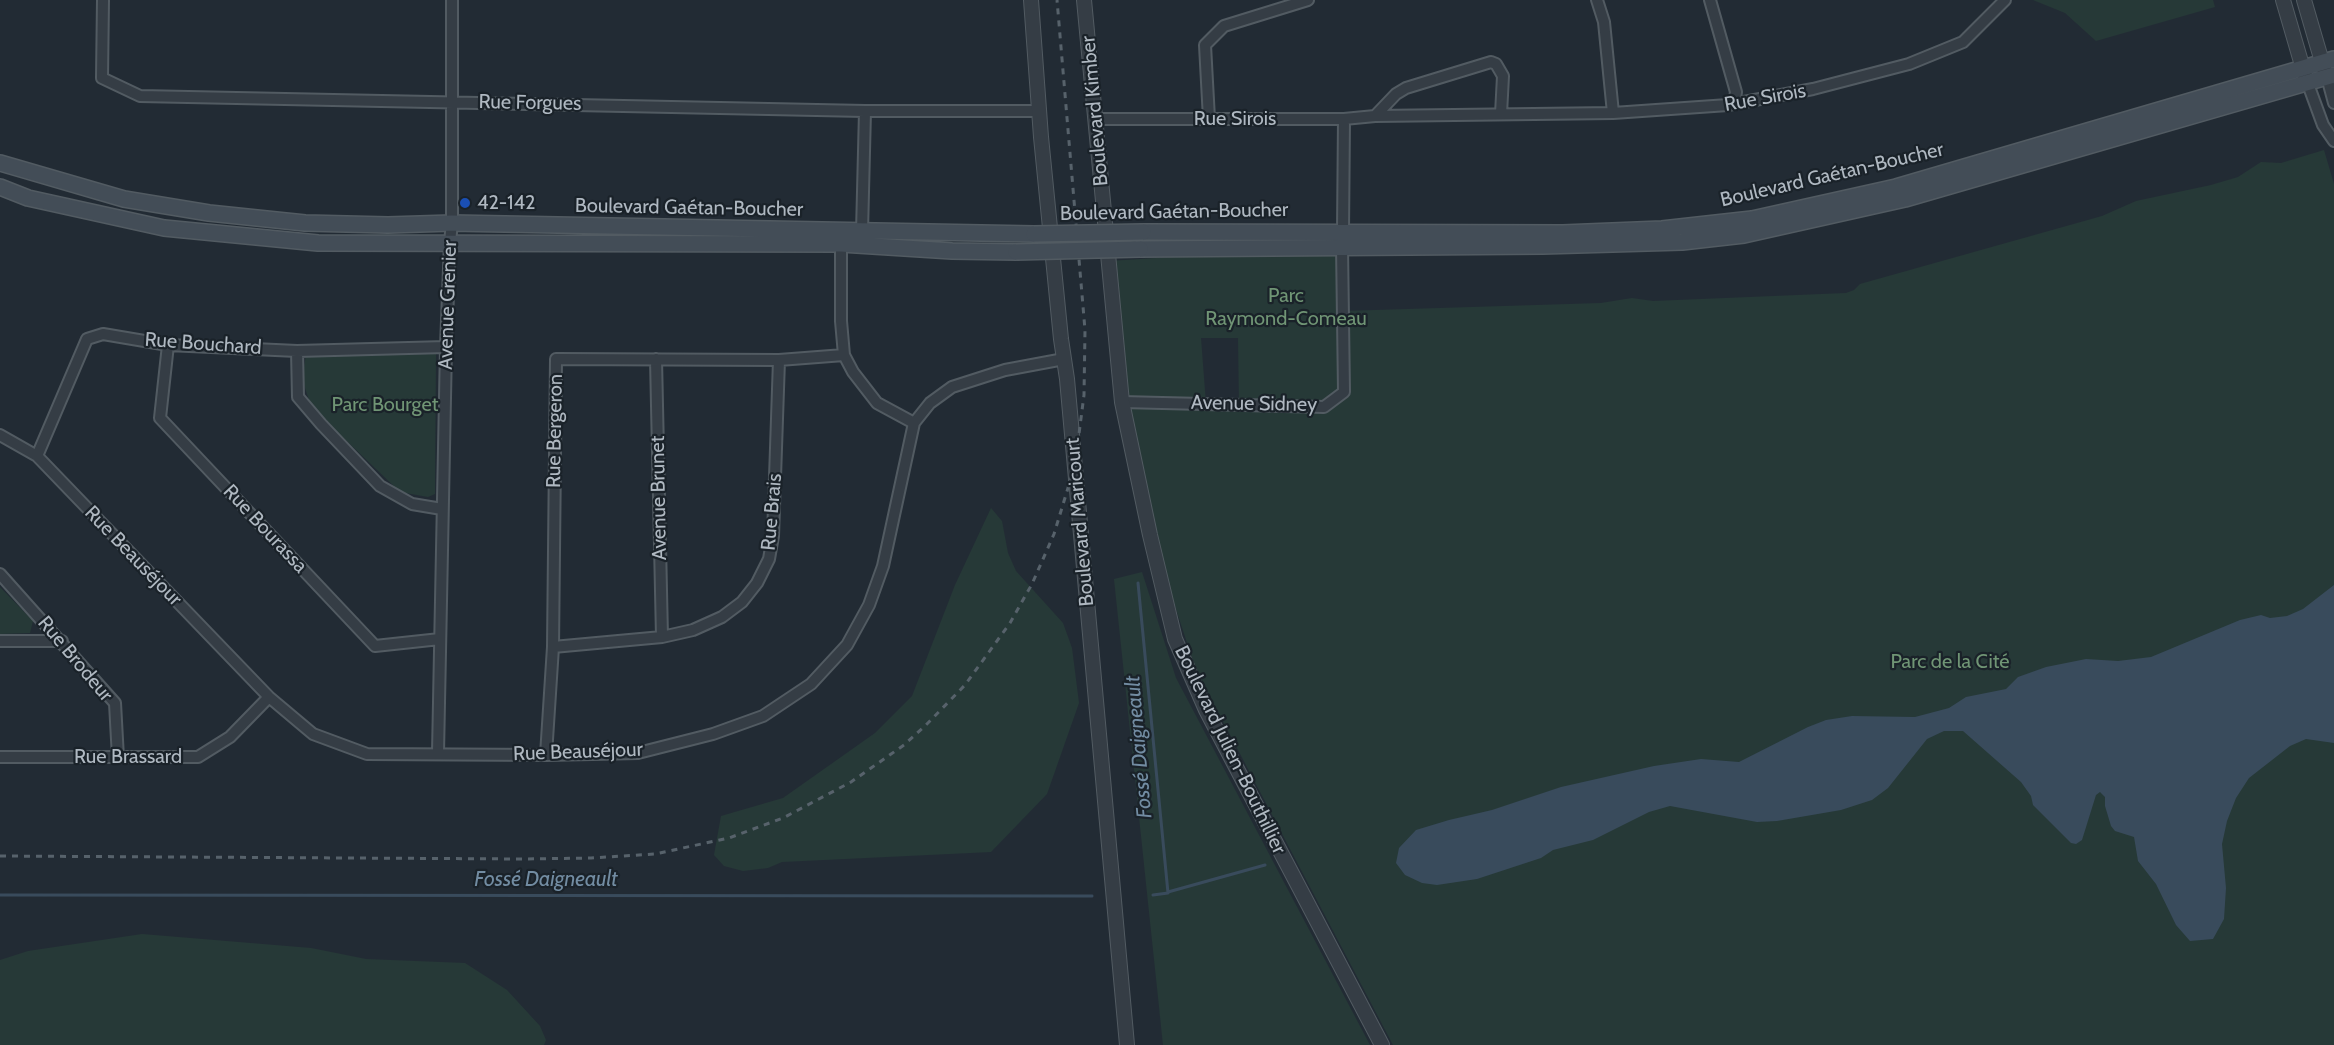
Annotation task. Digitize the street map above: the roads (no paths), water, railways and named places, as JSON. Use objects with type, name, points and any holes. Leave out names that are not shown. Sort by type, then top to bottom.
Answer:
[{"type":"main road","name":"Boulevard Gaétan-Boucher","points":[[0,163],[124,199],[209,213],[305,223],[388,225],[452,223],[1169,240],[1342,239],[1614,231],[1662,229],[1752,219],[1896,187],[2303,68],[2329,68]]},
{"type":"main road","name":"Boulevard Gaétan-Boucher","points":[[1342,239],[1543,246],[1682,242],[1754,233],[1916,196],[2308,84],[2329,68]]},
{"type":"main road","name":"Boulevard Gaétan-Boucher","points":[[0,187],[28,198],[164,228],[318,243],[841,244],[952,251],[1016,252],[1169,240]]},
{"type":"street","name":"Rue Forgues","points":[[104,0],[102,78],[140,96],[865,111],[1040,111]]},
{"type":"street","name":"Avenue Grenier","points":[[438,753],[446,347],[452,223],[452,0]]},
{"type":"street","name":"Boulevard Maricourt","points":[[1031,0],[1127,1045]]},
{"type":"street","name":"Boulevard Kimber","points":[[1084,0],[1122,402]]},
{"type":"street","points":[[1209,119],[1205,45],[1224,26],[1308,0]]},
{"type":"street","points":[[1597,0],[1604,22],[1613,113]]},
{"type":"street","points":[[1710,0],[1736,92],[1734,104]]},
{"type":"street","name":"Rue Sirois","points":[[1095,119],[1344,119],[1375,116],[1613,113],[1734,104],[1813,89],[1909,64],[1963,42],[2005,0]]},
{"type":"street","points":[[2283,0],[2308,84],[2323,125],[2334,141]]},
{"type":"street","points":[[2304,0],[2329,68],[2334,103]]},
{"type":"street","points":[[1375,116],[1396,94],[1406,88],[1491,62],[1496,64],[1503,76],[1501,114]]},
{"type":"street","points":[[862,232],[865,111]]},
{"type":"street","name":"Avenue Sidney","points":[[1122,402],[1324,407],[1344,392],[1342,239],[1344,119]]},
{"type":"street","points":[[841,244],[841,321],[844,355],[853,372],[877,403],[914,423]]},
{"type":"street","name":"Rue Bouchard","points":[[37,456],[87,339],[103,334],[168,345],[297,351],[446,347]]},
{"type":"street","name":"Rue Bourassa","points":[[168,345],[160,418],[375,646],[441,639]]},
{"type":"street","points":[[297,351],[298,397],[321,424],[380,486],[412,504],[442,509]]},
{"type":"street","name":"Rue Bergeron","points":[[546,755],[553,647],[556,359],[779,360],[844,355]]},
{"type":"street","name":"Avenue Brunet","points":[[656,359],[662,637]]},
{"type":"street","name":"Rue Beauséjour","points":[[0,435],[37,456],[269,697],[313,735],[368,754],[638,753],[713,734],[763,716],[811,684],[847,645],[869,605],[883,566],[914,423],[930,403],[952,387],[1005,370],[1064,359]]},
{"type":"street","name":"Rue Brais","points":[[553,647],[662,637],[693,630],[722,617],[742,602],[757,583],[769,559],[773,536],[779,360]]},
{"type":"street","name":"Boulevard Julien-Bouthillier","points":[[1122,402],[1150,536],[1175,639],[1206,710],[1382,1045]]},
{"type":"street","name":"Rue Brodeur","points":[[0,574],[115,703],[118,758]]},
{"type":"street","points":[[0,641],[62,641]]},
{"type":"street","name":"Rue Brassard","points":[[0,758],[198,757],[230,737],[269,697]]},
{"type":"water","points":[[2334,585],[2334,743],[2306,739],[2290,746],[2249,778],[2236,798],[2227,821],[2222,844],[2226,888],[2224,919],[2213,939],[2190,941],[2176,925],[2156,884],[2138,861],[2134,837],[2115,831],[2111,826],[2105,806],[2105,797],[2100,792],[2096,795],[2082,840],[2076,844],[2071,843],[2033,805],[2031,796],[2021,782],[1963,731],[1944,731],[1927,739],[1888,788],[1872,800],[1841,810],[1777,821],[1757,822],[1670,806],[1649,812],[1593,840],[1553,850],[1541,858],[1477,879],[1437,885],[1422,883],[1405,875],[1396,863],[1399,848],[1416,830],[1449,820],[1492,810],[1561,787],[1654,766],[1701,759],[1739,762],[1826,720],[1852,716],[1915,717],[1949,708],[1966,697],[2006,689],[2018,677],[2046,667],[2086,659],[2118,661],[2151,657],[2240,620],[2261,615],[2270,618],[2287,616],[2303,609]]},
{"type":"waterway","name":"Fossé Daigneault","points":[[1138,583],[1168,893],[1153,895]]},
{"type":"waterway","points":[[1168,892],[1265,865]]},
{"type":"waterway","name":"Fossé Daigneault","points":[[0,895],[1092,896]]},
{"type":"railway","points":[[0,856],[525,859],[655,854],[729,838],[783,818],[851,782],[904,745],[965,685],[1010,623],[1032,584],[1054,534],[1075,465],[1084,395],[1085,330],[1057,0]]},
{"type":"place","name":"42-142","points":[[465,203]]},
{"type":"park label","name":"Parc Raymond-Comeau","points":[[1286,308]]},
{"type":"park label","name":"Parc Bourget","points":[[385,405]]},
{"type":"park label","name":"Parc de la Cité","points":[[1950,662]]}]
